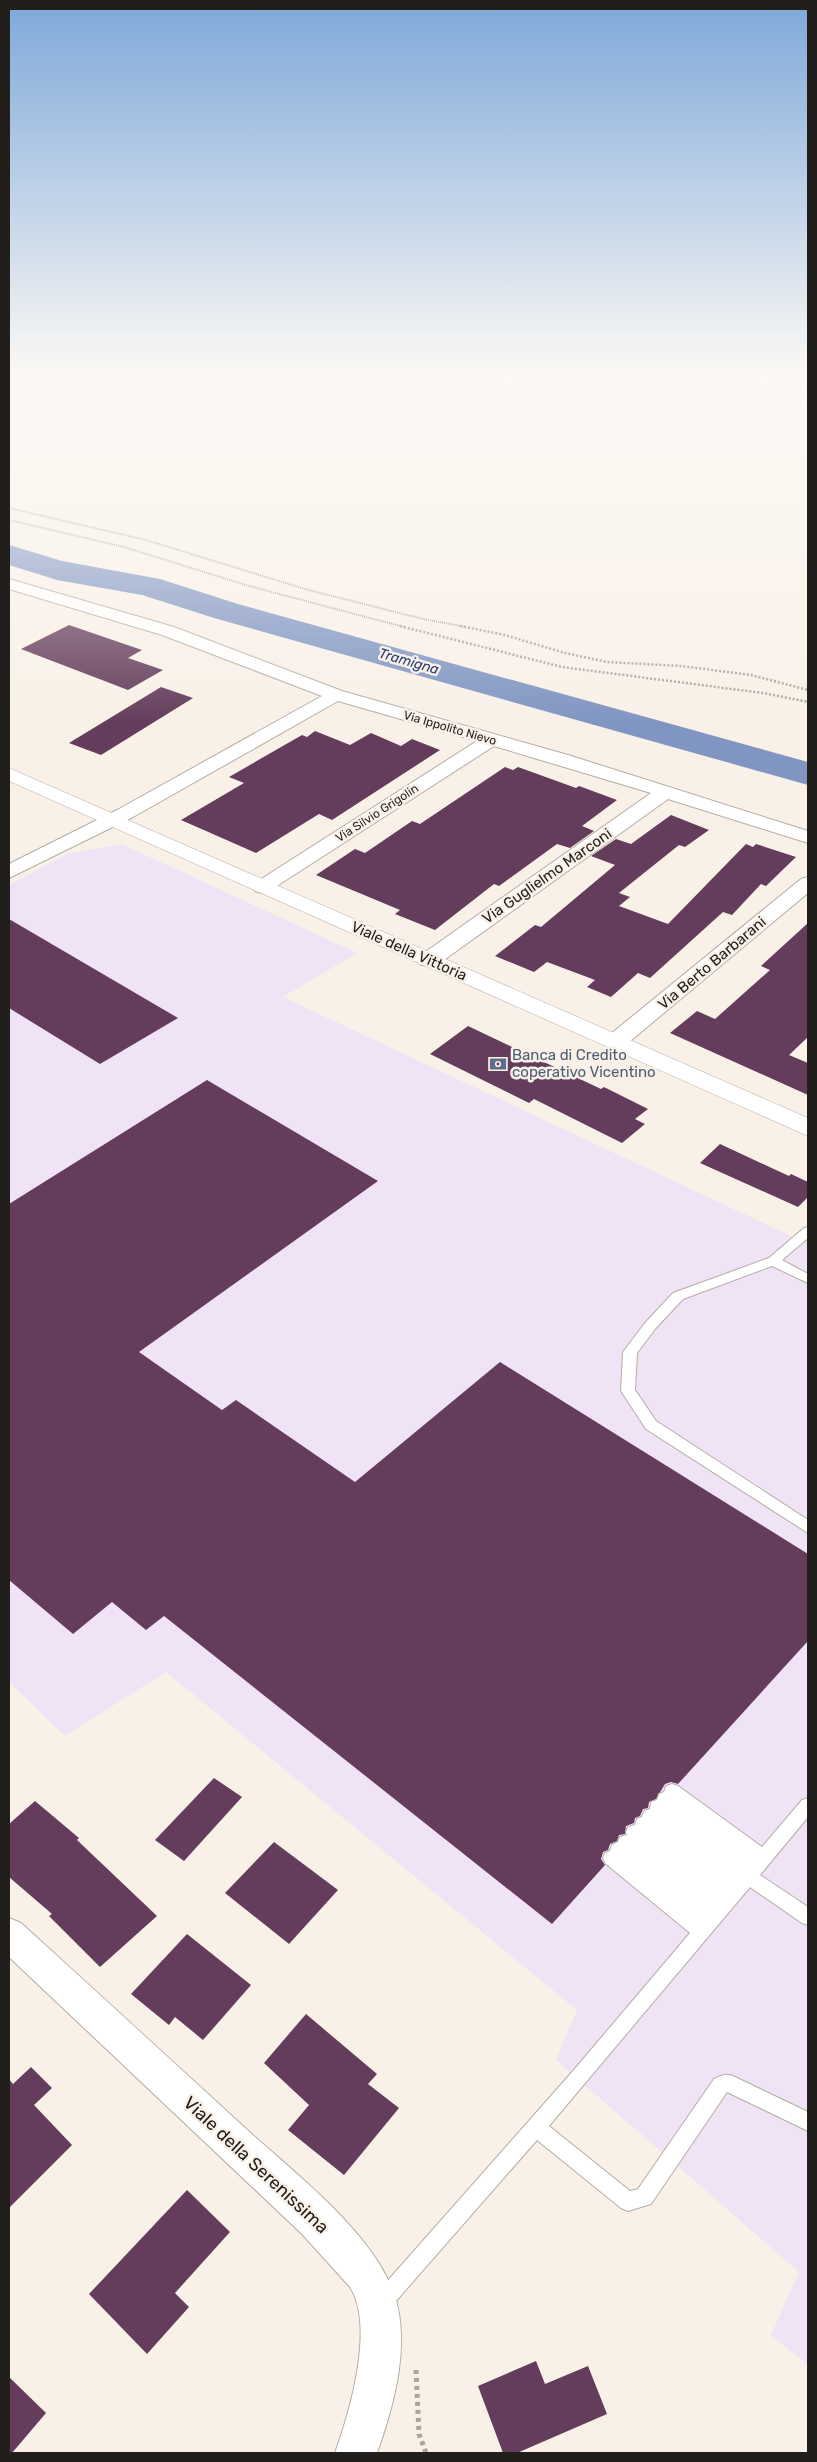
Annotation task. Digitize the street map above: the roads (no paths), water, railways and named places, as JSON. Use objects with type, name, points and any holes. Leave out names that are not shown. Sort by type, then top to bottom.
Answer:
[{"type":"street","name":"Via Ippolito Nievo","points":[[9,584],[106,611],[168,631],[336,695],[492,739],[808,837]]},
{"type":"street","points":[[9,600],[29,590]]},
{"type":"street","points":[[9,872],[112,820],[336,695]]},
{"type":"street","name":"Via Silvio Grigolin","points":[[262,887],[492,739]]},
{"type":"street","name":"Viale della Vittoria","points":[[9,774],[808,1128]]},
{"type":"street","name":"Via Guglielmo Marconi","points":[[429,960],[664,792]]},
{"type":"street","name":"Via Berto Barbarani","points":[[615,1042],[808,883]]},
{"type":"street","name":"Viale della Serenissima","points":[[9,1934],[316,2220],[345,2250],[374,2294]]},
{"type":"street","points":[[356,2453],[373,2401],[380,2337],[374,2294]]},
{"type":"lane","points":[[808,1232],[773,1261],[678,1296],[650,1326],[630,1352],[628,1391],[651,1425],[808,1527]]},
{"type":"lane","points":[[773,1261],[808,1279]]},
{"type":"lane","points":[[374,2294],[535,2127],[808,1805]]},
{"type":"lane","points":[[642,1824],[733,1894]]},
{"type":"lane","points":[[642,1824],[733,1894]]},
{"type":"lane","points":[[642,1824],[733,1894]]},
{"type":"lane","points":[[642,1824],[733,1894]]},
{"type":"lane","points":[[642,1824],[733,1894],[808,1917]]},
{"type":"lane","points":[[535,2127],[628,2201],[644,2197],[721,2085],[728,2082],[808,2122]]},
{"type":"waterway","name":"Tramigna","points":[[9,555],[57,570],[148,586],[226,611],[808,774]]},
{"type":"place","name":"Banca di Credito coperativo Vicentino","points":[[498,1064]]}]
